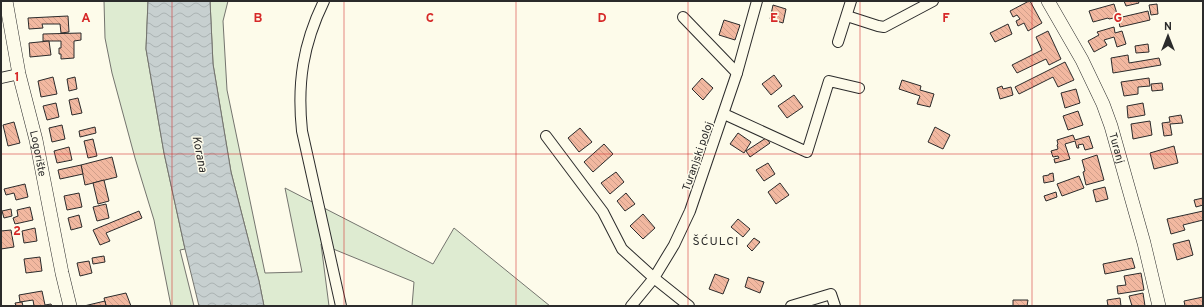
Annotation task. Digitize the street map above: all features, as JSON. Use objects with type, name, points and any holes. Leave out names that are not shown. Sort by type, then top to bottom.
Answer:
[{"type":"main road","name":"Logorište","points":[[6,1],[19,74],[36,140],[62,273],[70,306]]},
{"type":"main road","name":"Turanj","points":[[1048,1],[1082,60],[1109,120],[1144,243],[1159,306]]},
{"type":"street","points":[[324,1],[311,32],[305,53],[301,81],[301,114],[302,131],[341,306]]},
{"type":"street","name":"Turanjski poloj","points":[[631,306],[654,278],[674,245],[690,211],[737,74],[757,1]]},
{"type":"street","points":[[838,42],[851,1]]},
{"type":"street","points":[[847,16],[884,27],[934,1]]},
{"type":"street","points":[[683,16],[737,74]]},
{"type":"street","points":[[1,78],[19,74]]},
{"type":"street","points":[[724,114],[808,152],[829,82],[859,88]]},
{"type":"street","points":[[546,136],[603,212],[622,249],[654,278],[689,306]]},
{"type":"street","points":[[791,306],[831,294],[835,306]]},
{"type":"green space","points":[[104,1],[148,1],[146,49],[164,153],[185,249],[180,250],[194,306],[171,306],[154,220],[135,158],[112,73],[105,38]]},
{"type":"green space","points":[[210,1],[228,1],[223,21],[227,90],[265,273],[302,272],[285,188],[433,264],[454,228],[550,306],[412,306],[414,282],[321,244],[329,306],[264,306],[231,172],[213,64]]},
{"type":"water","name":"Korana","points":[[148,1],[210,1],[213,64],[231,172],[264,306],[199,306],[164,153],[146,49]]},
{"type":"building","points":[[1029,1],[1042,23],[1028,31],[1024,23],[1018,26],[1016,21],[1020,19],[1017,15],[1013,17],[1010,11]]},
{"type":"building","points":[[1124,1],[1138,1],[1139,3],[1126,6]]},
{"type":"building","points":[[1114,4],[1118,17],[1093,22],[1089,11]]},
{"type":"building","points":[[1157,4],[1158,14],[1151,15],[1149,5]]},
{"type":"building","points":[[773,5],[786,9],[783,23],[770,19]]},
{"type":"building","points":[[1148,11],[1150,20],[1120,27],[1118,18]]},
{"type":"building","points":[[68,16],[69,32],[61,33],[60,24],[42,24],[43,28],[29,29],[28,18]]},
{"type":"building","points":[[724,20],[740,25],[735,40],[719,35]]},
{"type":"building","points":[[1008,24],[1012,34],[995,42],[990,33]]},
{"type":"building","points":[[1114,27],[1115,33],[1122,31],[1126,44],[1117,47],[1114,37],[1104,40],[1107,45],[1094,52],[1088,41],[1099,35],[1097,32]]},
{"type":"building","points":[[1048,31],[1061,59],[1049,65],[1046,59],[1017,73],[1012,65],[1042,50],[1036,37]]},
{"type":"building","points":[[81,33],[81,40],[74,41],[74,58],[61,59],[59,48],[61,48],[61,41],[43,41],[43,34]]},
{"type":"building","points":[[49,41],[51,55],[30,57],[29,43]]},
{"type":"building","points":[[1148,44],[1149,52],[1136,53],[1135,46]]},
{"type":"building","points":[[1128,55],[1129,63],[1159,58],[1161,65],[1113,73],[1111,58]]},
{"type":"building","points":[[1065,62],[1074,80],[1058,87],[1053,77],[1019,94],[1015,87]]},
{"type":"building","points":[[774,75],[782,86],[771,95],[762,84]]},
{"type":"building","points":[[53,77],[57,94],[41,97],[38,81]]},
{"type":"building","points":[[75,77],[77,89],[69,91],[67,79]]},
{"type":"building","points":[[702,78],[713,88],[703,100],[692,89]]},
{"type":"building","points":[[1149,78],[1150,86],[1138,87],[1138,94],[1124,96],[1121,82]]},
{"type":"building","points":[[902,80],[921,86],[920,90],[934,94],[930,107],[917,104],[920,96],[899,89]]},
{"type":"building","points":[[1162,83],[1163,90],[1152,91],[1151,84]]},
{"type":"building","points":[[1002,86],[1003,89],[1011,87],[1013,95],[1000,99],[997,88]]},
{"type":"building","points":[[1076,89],[1080,103],[1065,108],[1061,93]]},
{"type":"building","points":[[794,95],[803,107],[787,118],[778,106]]},
{"type":"building","points":[[78,98],[82,113],[72,115],[69,100]]},
{"type":"building","points":[[56,103],[59,117],[47,120],[43,106]]},
{"type":"building","points":[[1143,103],[1145,115],[1128,118],[1127,106]]},
{"type":"building","points":[[1078,111],[1083,125],[1068,130],[1063,116]]},
{"type":"building","points":[[1181,115],[1183,123],[1170,124],[1172,135],[1164,136],[1162,123],[1170,122],[1169,117]]},
{"type":"building","points":[[1150,121],[1152,135],[1133,139],[1131,124]]},
{"type":"building","points":[[14,122],[20,143],[8,146],[3,125]]},
{"type":"building","points":[[62,125],[65,139],[52,142],[49,128]]},
{"type":"building","points":[[95,127],[96,133],[80,137],[79,131]]},
{"type":"building","points":[[935,127],[950,135],[943,149],[928,142]]},
{"type":"building","points":[[580,128],[592,142],[579,152],[568,138]]},
{"type":"building","points":[[738,133],[751,142],[744,153],[730,144]]},
{"type":"building","points":[[1073,135],[1075,140],[1089,136],[1093,148],[1085,150],[1083,144],[1078,145],[1079,148],[1077,148],[1075,141],[1065,144],[1070,159],[1055,163],[1054,159],[1059,158],[1058,156],[1053,157],[1051,151],[1058,149],[1057,140]]},
{"type":"building","points":[[766,138],[770,143],[750,157],[746,151]]},
{"type":"building","points":[[93,139],[97,156],[88,158],[84,141]]},
{"type":"building","points":[[604,144],[613,154],[593,172],[584,162]]},
{"type":"building","points":[[1174,146],[1178,163],[1154,169],[1150,153]]},
{"type":"building","points":[[69,147],[72,160],[57,163],[54,151]]},
{"type":"building","points":[[1097,155],[1104,180],[1086,185],[1083,172],[1085,171],[1082,160]]},
{"type":"building","points":[[112,157],[117,177],[85,185],[81,165]]},
{"type":"building","points":[[768,163],[775,174],[764,181],[756,170]]},
{"type":"building","points":[[81,165],[83,174],[60,179],[58,170]]},
{"type":"building","points":[[616,172],[624,182],[610,194],[601,183]]},
{"type":"building","points":[[1053,173],[1054,181],[1044,183],[1043,176]]},
{"type":"building","points":[[1079,176],[1084,188],[1062,196],[1057,184]]},
{"type":"building","points":[[104,180],[109,201],[98,204],[93,183]]},
{"type":"building","points":[[780,183],[789,195],[776,204],[768,192]]},
{"type":"building","points":[[25,184],[28,197],[16,200],[14,193],[6,195],[4,189]]},
{"type":"building","points":[[1105,187],[1108,199],[1096,202],[1093,190]]},
{"type":"building","points":[[1056,192],[1057,197],[1046,201],[1044,196]]},
{"type":"building","points":[[79,193],[82,207],[67,210],[64,196]]},
{"type":"building","points":[[626,193],[635,204],[625,211],[617,201]]},
{"type":"building","points":[[1203,198],[1203,205],[1196,207],[1194,200]]},
{"type":"building","points":[[106,204],[109,218],[97,221],[93,207]]},
{"type":"building","points":[[30,207],[33,220],[15,224],[13,218],[18,216],[17,210]]},
{"type":"building","points":[[11,209],[12,216],[4,218],[2,211]]},
{"type":"building","points":[[139,211],[142,218],[106,233],[110,241],[100,245],[93,230]]},
{"type":"building","points":[[1203,211],[1203,220],[1183,225],[1185,230],[1171,234],[1167,219]]},
{"type":"building","points":[[643,214],[655,228],[643,239],[630,226]]},
{"type":"building","points":[[79,215],[82,227],[71,230],[68,218]]},
{"type":"building","points":[[738,219],[750,229],[743,237],[731,227]]},
{"type":"building","points":[[35,228],[37,241],[24,243],[22,231]]},
{"type":"building","points":[[11,230],[14,247],[1,249],[1,231]]},
{"type":"building","points":[[754,238],[760,242],[752,251],[747,246]]},
{"type":"building","points":[[1189,240],[1193,255],[1177,260],[1173,244]]},
{"type":"building","points":[[104,256],[105,262],[93,264],[92,258]]},
{"type":"building","points":[[40,257],[42,271],[26,273],[24,259]]},
{"type":"building","points":[[1132,258],[1135,268],[1105,274],[1103,264]]},
{"type":"building","points":[[89,261],[92,273],[80,276],[77,263]]},
{"type":"building","points":[[1141,273],[1144,290],[1118,294],[1117,286],[1126,285],[1124,276]]},
{"type":"building","points":[[715,274],[729,279],[723,294],[709,289]]},
{"type":"building","points":[[748,277],[764,282],[760,293],[745,287]]},
{"type":"building","points":[[42,291],[45,305],[51,304],[52,306],[34,306],[33,300],[20,302],[19,295]]},
{"type":"building","points":[[126,293],[131,306],[106,306],[104,298]]},
{"type":"building","points":[[1143,293],[1145,306],[1132,306],[1129,296]]},
{"type":"building","points":[[1203,297],[1203,306],[1185,306],[1184,301]]},
{"type":"building","points":[[1120,298],[1121,306],[1108,306],[1107,300]]},
{"type":"building","points":[[1013,300],[1028,300],[1027,306],[1013,306]]},
{"type":"building","points":[[105,301],[106,306],[84,306]]},
{"type":"building","points":[[22,302],[23,306],[16,306],[15,303]]},
{"type":"district","name":"ŠĆULCI","points":[[716,241]]}]
